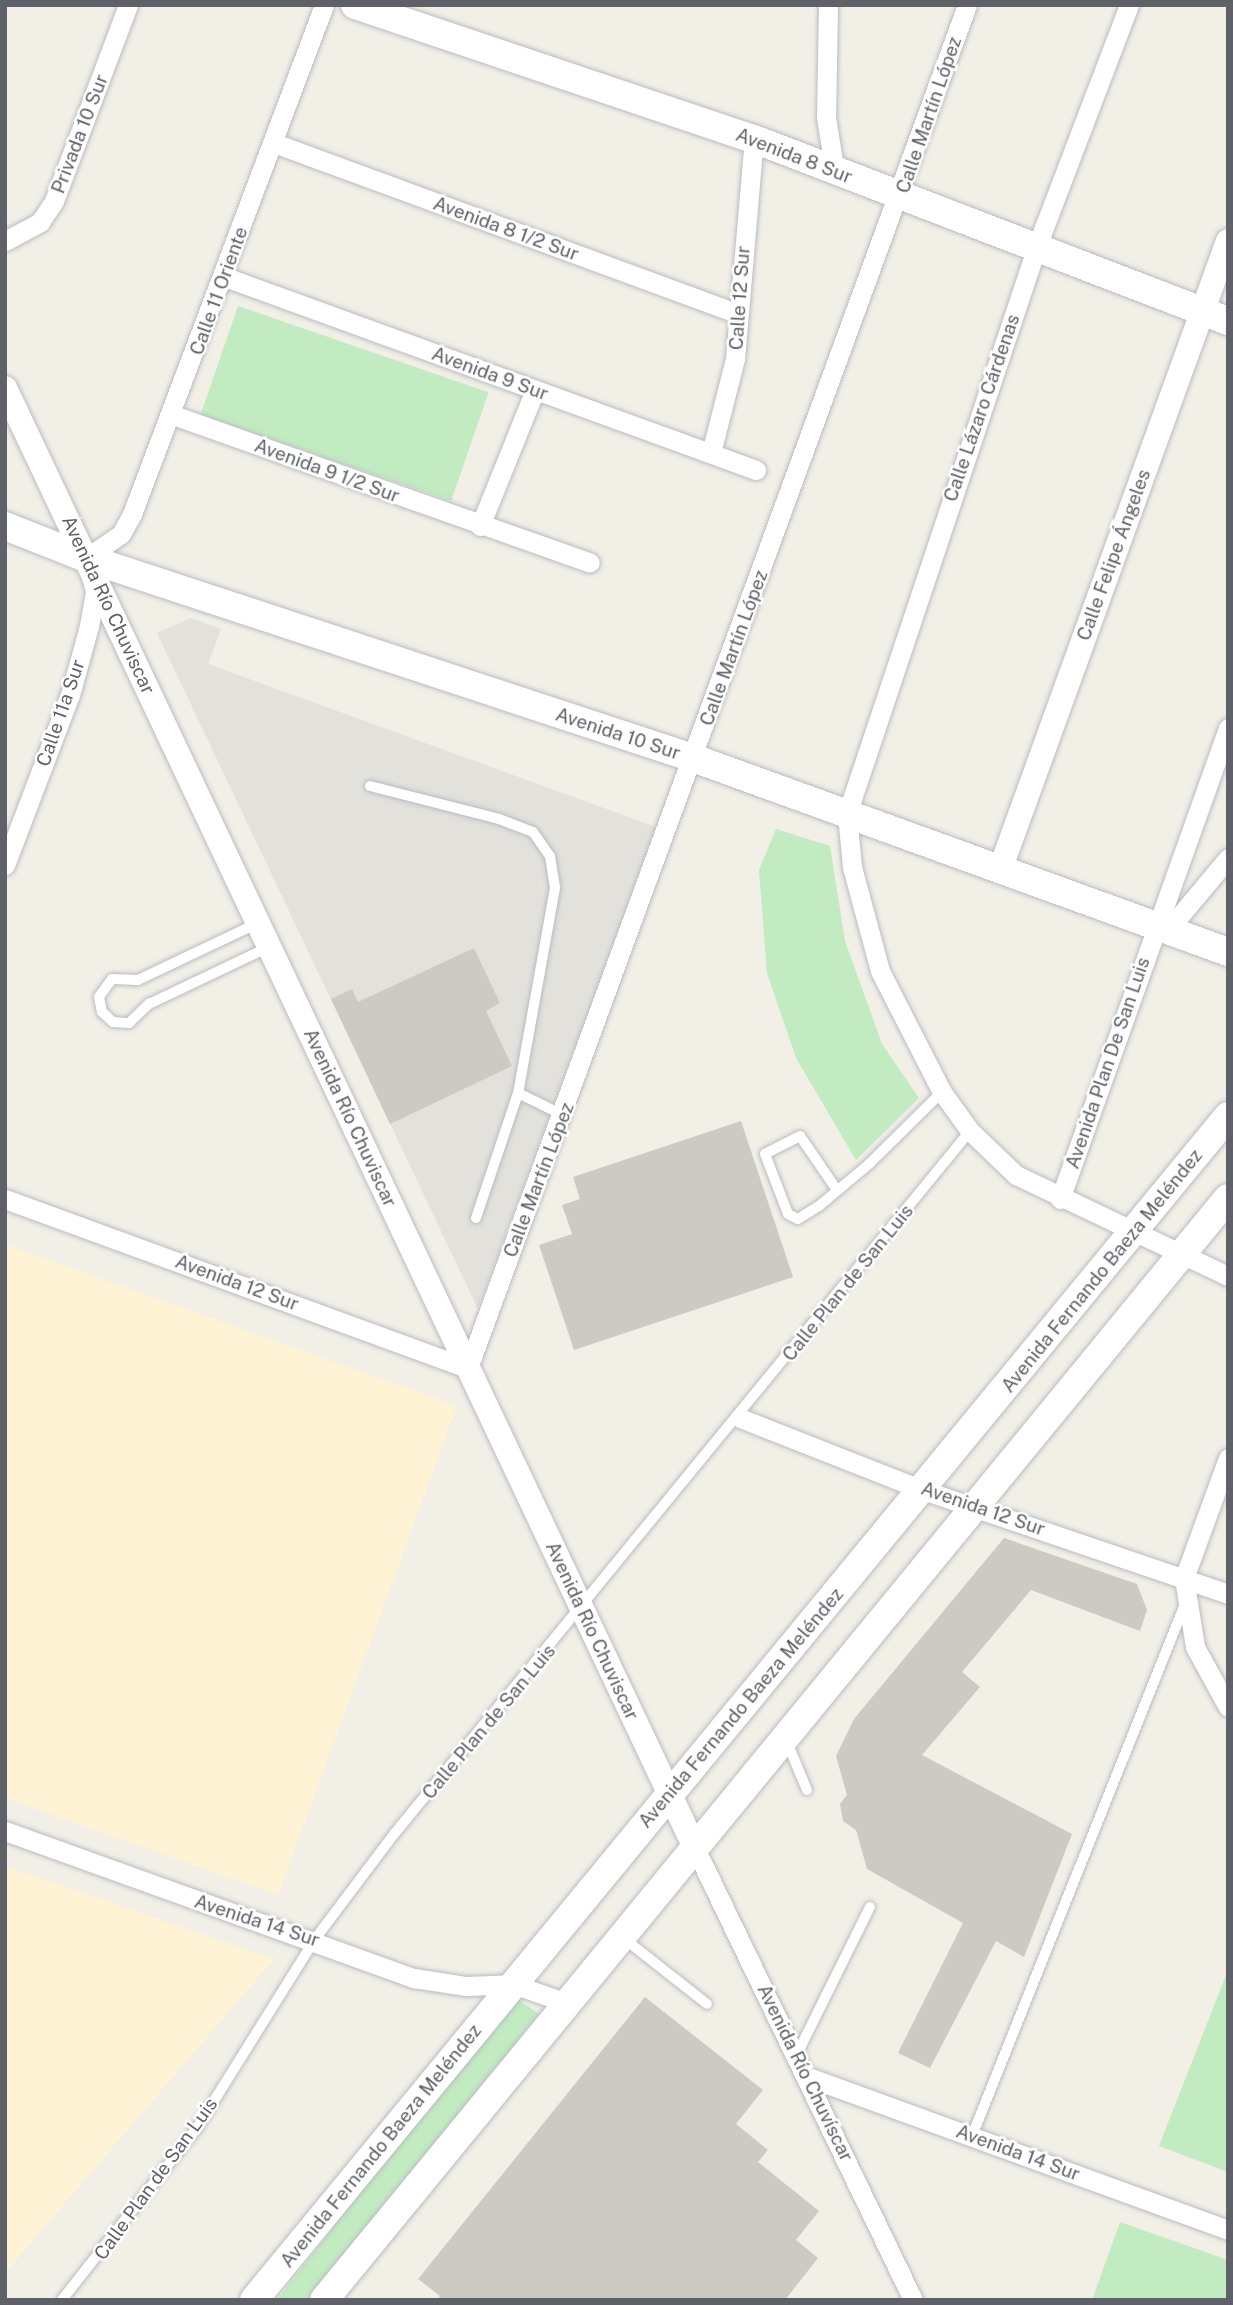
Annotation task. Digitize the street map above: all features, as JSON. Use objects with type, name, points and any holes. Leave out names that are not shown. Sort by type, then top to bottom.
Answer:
[{"type":"main road","name":"Avenida 8 Sur","points":[[355,5],[754,139],[835,173],[1215,317]]},
{"type":"main road","name":"Avenida 10 Sur","points":[[5,526],[86,558],[693,758],[1228,953]]},
{"type":"main road","name":"Avenida Fernando Baeza Meléndez","points":[[254,2300],[1133,1235],[1228,1116]]},
{"type":"main road","points":[[324,2300],[1228,1198]]},
{"type":"street","name":"Privada 10 Sur","points":[[5,241],[40,222],[54,201],[128,5]]},
{"type":"street","name":"Calle 11 Oriente","points":[[86,558],[121,534],[173,415],[324,5]]},
{"type":"street","name":"Calle Martín López","points":[[468,1368],[564,1115],[901,198],[967,5]]},
{"type":"street","name":"Calle Lázaro Cárdenas","points":[[847,814],[1036,249],[1129,5]]},
{"type":"street","points":[[826,6],[826,117],[835,173]]},
{"type":"street","name":"Calle 12 Sur","points":[[711,453],[732,381],[754,139]]},
{"type":"street","name":"Avenida 8 1/2 Sur","points":[[274,143],[737,314]]},
{"type":"street","name":"Calle Felipe Ángeles","points":[[1000,870],[1215,317],[1228,241]]},
{"type":"street","name":"Avenida 9 Sur","points":[[225,276],[756,470]]},
{"type":"street","name":"Avenida Río Chuviscar","points":[[5,388],[695,1848]]},
{"type":"street","points":[[480,526],[535,390]]},
{"type":"street","name":"Avenida 9 1/2 Sur","points":[[173,415],[590,563]]},
{"type":"street","name":"Calle 11a Sur","points":[[5,865],[70,695],[89,626],[95,591],[86,558]]},
{"type":"street","name":"Avenida Plan De San Luis","points":[[1060,1199],[1161,928],[1228,728]]},
{"type":"street","points":[[847,814],[852,867],[880,971],[942,1092],[970,1131],[1016,1175],[1133,1235],[1228,1276]]},
{"type":"street","points":[[1161,928],[1228,858]]},
{"type":"street","name":"Avenida 12 Sur","points":[[5,1199],[468,1368]]},
{"type":"street","name":"Avenida 12 Sur","points":[[740,1418],[923,1490],[1228,1594]]},
{"type":"street","points":[[1228,1458],[1184,1578],[1185,1604],[1195,1647],[1228,1707]]},
{"type":"street","name":"Avenida 14 Sur","points":[[5,1831],[316,1939],[414,1978],[466,1986],[513,1984]]},
{"type":"street","name":"Avenida Río Chuvíscar","points":[[695,1848],[797,2054],[913,2300]]},
{"type":"street","points":[[513,1984],[567,2003]]},
{"type":"street","name":"Avenida 14 Sur","points":[[808,2077],[1228,2230]]},
{"type":"lane","points":[[370,786],[499,819],[533,832],[550,856],[555,888],[518,1093],[476,1218]]},
{"type":"lane","points":[[258,923],[138,980],[112,979],[99,997],[102,1012],[113,1022],[129,1023],[149,1004],[269,947]]},
{"type":"lane","points":[[837,1190],[800,1136],[765,1153],[794,1219],[837,1190],[942,1092]]},
{"type":"lane","points":[[518,1093],[564,1115]]},
{"type":"lane","name":"Calle Plan de San Luis","points":[[62,2300],[197,2129],[316,1939],[395,1833],[740,1418],[970,1131]]},
{"type":"lane","points":[[972,2136],[1185,1604]]},
{"type":"lane","points":[[785,1738],[807,1790]]},
{"type":"lane","points":[[797,2054],[870,1907]]},
{"type":"lane","points":[[622,1937],[707,2004]]},
{"type":"shaded area","points":[[190,618],[221,629],[208,664],[656,827],[478,1309],[157,633]]},
{"type":"green space","points":[[238,306],[489,392],[451,501],[201,415]]},
{"type":"green space","points":[[776,829],[830,846],[845,941],[882,1044],[919,1098],[856,1160],[796,1058],[767,973],[759,870]]},
{"type":"green space","points":[[1228,1970],[1228,2172],[1159,2146]]},
{"type":"green space","points":[[513,1996],[539,2014],[308,2300],[277,2300]]},
{"type":"green space","points":[[1120,2222],[1228,2260],[1228,2300],[1092,2300]]},
{"type":"sand","points":[[5,1244],[457,1406],[278,1895],[5,1798]]},
{"type":"sand","points":[[5,1866],[274,1959],[5,2273]]},
{"type":"building","points":[[474,948],[500,1003],[486,1011],[512,1066],[390,1124],[331,999],[352,989],[358,1002]]},
{"type":"building","points":[[741,1121],[793,1277],[574,1350],[539,1245],[572,1234],[562,1205],[580,1199],[573,1177]]},
{"type":"building","points":[[1004,1538],[1137,1584],[1147,1610],[1140,1631],[1031,1590],[962,1672],[980,1687],[922,1755],[1072,1834],[1024,1957],[996,1941],[930,2068],[898,2053],[963,1923],[867,1869],[856,1830],[843,1821],[840,1804],[847,1795],[836,1756],[854,1719]]},
{"type":"building","points":[[645,1997],[763,2090],[736,2124],[768,2150],[758,2162],[819,2211],[796,2240],[818,2258],[785,2300],[437,2300],[440,2296],[418,2279]]}]
